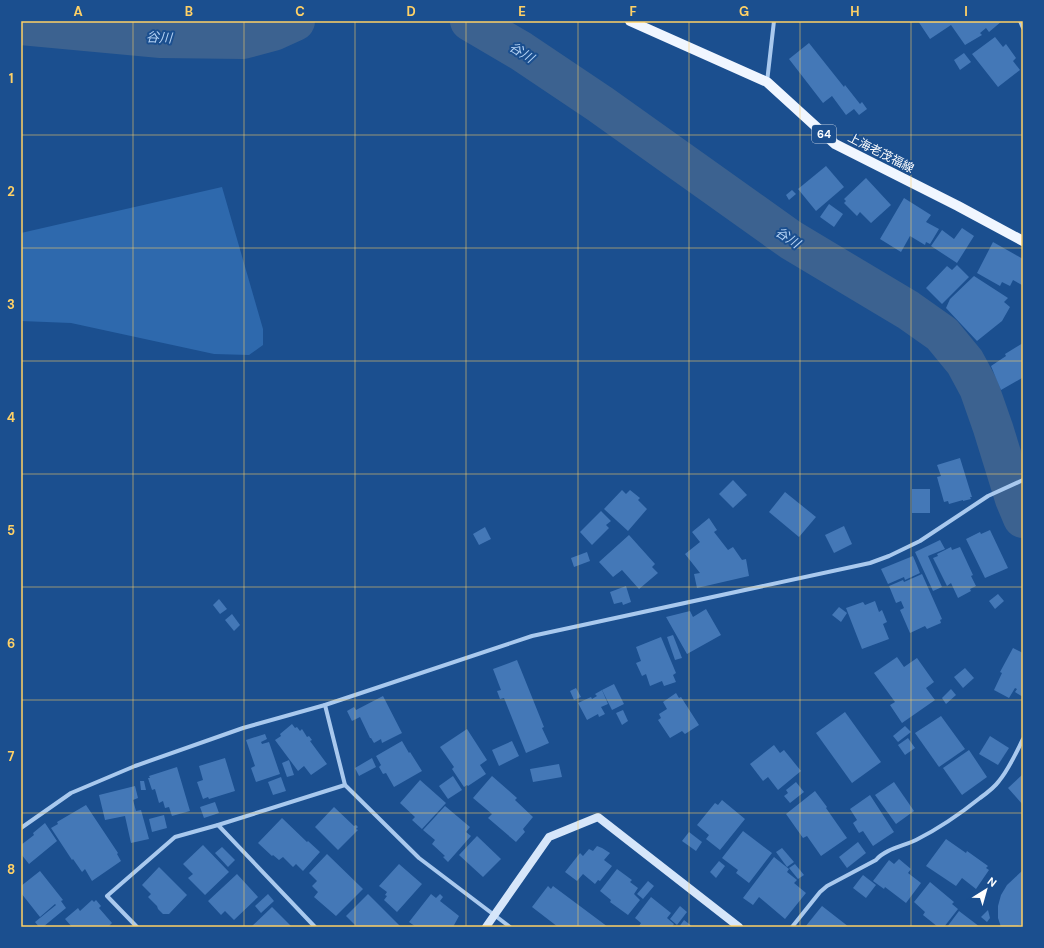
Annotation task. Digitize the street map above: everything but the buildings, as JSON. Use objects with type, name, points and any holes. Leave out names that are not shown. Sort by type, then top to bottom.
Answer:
[{"type":"main road","name":"上海老茂福線","points":[[630,21],[768,82],[835,144],[958,206],[1023,241]]},
{"type":"street","points":[[768,82],[774,21]]},
{"type":"street","points":[[1020,21],[1023,28]]},
{"type":"street","points":[[21,828],[71,793],[135,766],[243,728],[325,705],[532,636],[870,563],[889,556],[920,541],[988,496],[1023,480]]},
{"type":"street","points":[[325,705],[345,785],[419,858],[510,927]]},
{"type":"street","points":[[792,927],[820,892],[827,886],[876,860],[878,857],[898,846],[915,841],[953,819],[970,806],[998,782],[1010,764],[1023,739]]},
{"type":"street","points":[[137,927],[107,896],[175,837],[345,785]]},
{"type":"street","points":[[486,927],[549,837],[598,817],[739,927]]},
{"type":"street","points":[[218,825],[315,927]]},
{"type":"shaded area","points":[[222,187],[263,329],[263,345],[249,355],[214,354],[71,323],[21,321],[21,233]]},
{"type":"waterway","name":"谷川","points":[[21,25],[161,38],[243,39],[273,31],[295,21]]},
{"type":"waterway","name":"谷川","points":[[470,21],[521,51],[600,104],[791,240],[908,310],[942,334],[965,362],[979,388],[1015,499],[1023,518]]}]
